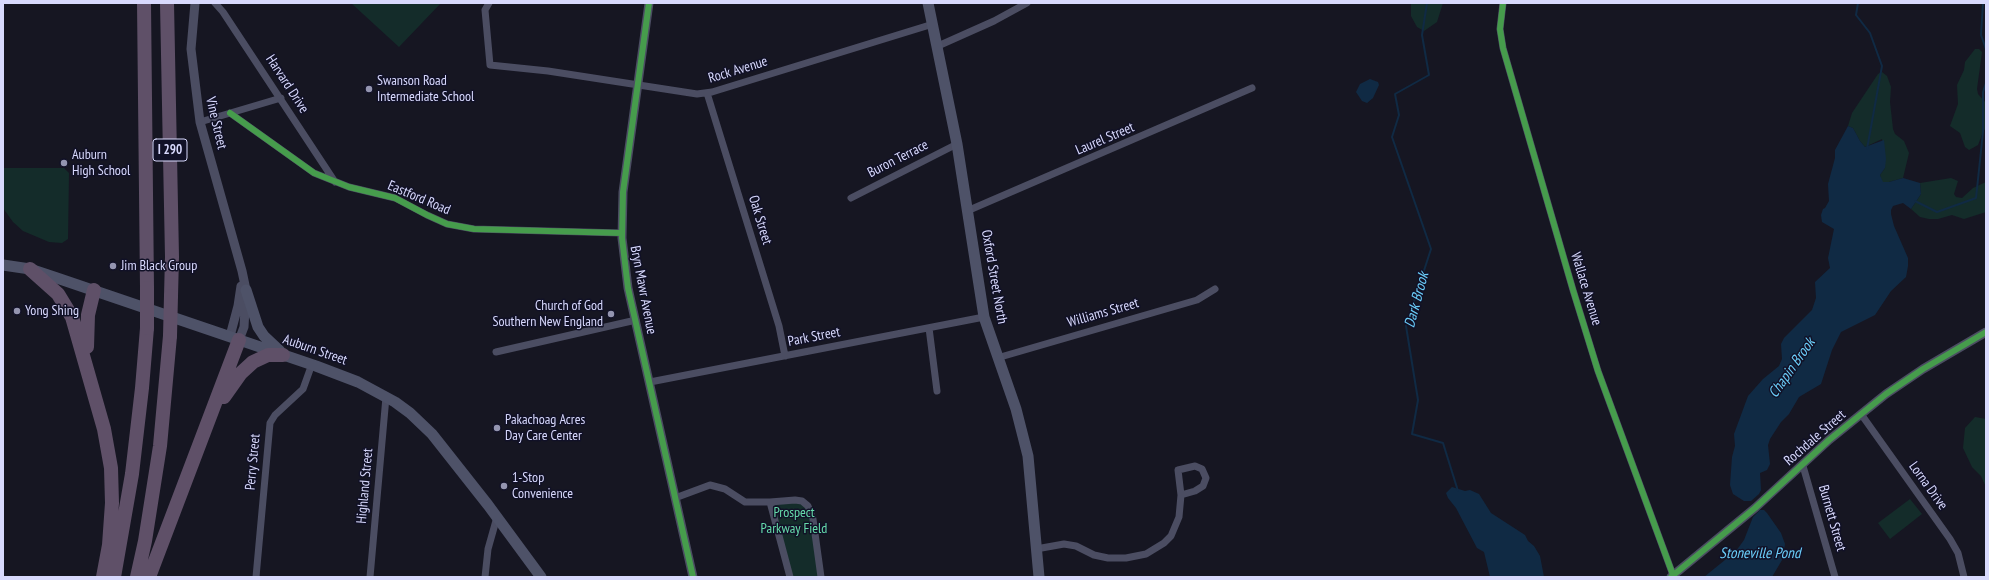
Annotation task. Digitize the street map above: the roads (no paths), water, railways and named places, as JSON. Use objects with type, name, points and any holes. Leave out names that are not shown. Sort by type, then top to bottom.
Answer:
[{"type":"highway","name":"I 290","points":[[114,577],[132,474],[141,399],[147,328],[148,288],[144,3]]},
{"type":"highway","name":"I 290","points":[[137,577],[145,541],[160,446],[170,336],[172,257],[167,3]]},
{"type":"highway","points":[[30,269],[58,294],[68,308],[78,332],[105,433],[111,480],[111,517],[103,577]]},
{"type":"highway","points":[[90,376],[87,326],[94,290]]},
{"type":"highway","points":[[149,577],[206,426],[234,338]]},
{"type":"highway","points":[[206,426],[229,388],[241,373],[261,358],[268,355],[283,355]]},
{"type":"main road","name":"Oxford Street North","points":[[928,3],[957,144],[984,317],[997,358],[1016,408],[1028,456],[1039,577]]},
{"type":"main road","name":"Auburn Street","points":[[3,265],[30,269],[312,364],[346,377],[386,397],[410,413],[432,434],[497,517],[541,577]]},
{"type":"main road","points":[[246,290],[261,332],[283,355]]},
{"type":"street","name":"Vine Street","points":[[195,3],[192,37],[192,61],[200,122],[235,245],[246,290],[244,327],[234,338]]},
{"type":"street","name":"Harvard Drive","points":[[215,3],[225,14],[335,182]]},
{"type":"street","name":"Rock Avenue","points":[[489,3],[485,10],[490,65],[638,84],[688,93],[707,93],[933,24]]},
{"type":"street","name":"Bryn Mawr Avenue","points":[[650,3],[623,192],[621,233],[627,280],[693,577]]},
{"type":"street","points":[[938,46],[994,21],[1027,3]]},
{"type":"street","name":"Wallace Avenue","points":[[1503,3],[1500,30],[1503,48],[1573,290],[1598,371],[1672,576]]},
{"type":"street","name":"Laurel Street","points":[[967,211],[1252,88]]},
{"type":"street","name":"Oak Street","points":[[707,93],[779,326],[785,356]]},
{"type":"street","points":[[200,122],[280,98]]},
{"type":"street","name":"Eastford Road","points":[[230,113],[303,167],[320,176],[349,187],[393,197],[434,218],[461,227],[482,230],[621,233]]},
{"type":"street","name":"Buron Terrace","points":[[851,198],[957,144]]},
{"type":"street","name":"Vine Street","points":[[234,338],[241,290],[235,245]]},
{"type":"street","name":"Williams Street","points":[[997,358],[1197,300],[1215,289]]},
{"type":"street","name":"Park Street","points":[[650,382],[984,317]]},
{"type":"street","points":[[496,352],[636,320]]},
{"type":"street","points":[[929,328],[937,391]]},
{"type":"street","name":"Rochdale Street","points":[[1672,576],[1755,508],[1803,466],[1820,448],[1861,414],[1912,376],[1986,332]]},
{"type":"street","name":"Perry Street","points":[[256,577],[270,425],[275,415],[303,389],[312,364]]},
{"type":"street","name":"Highland Street","points":[[370,577],[386,397]]},
{"type":"street","name":"Lorna Drive","points":[[1861,414],[1948,534],[1958,553],[1964,577]]},
{"type":"street","points":[[1036,549],[1064,544],[1076,546],[1094,555],[1108,558],[1126,558],[1146,554],[1164,543],[1171,536],[1179,517],[1181,494],[1178,470],[1195,466],[1202,469],[1206,478],[1203,486],[1195,491],[1181,494]]},
{"type":"street","name":"Burnett Street","points":[[1803,466],[1835,577]]},
{"type":"street","points":[[675,498],[710,485],[725,489],[745,502],[802,501],[808,506],[813,519],[821,577]]},
{"type":"street","points":[[770,502],[790,577]]},
{"type":"street","points":[[485,577],[488,549],[497,517]]},
{"type":"water","points":[[1370,79],[1378,82],[1379,85],[1373,98],[1367,103],[1362,101],[1356,92],[1360,84]]},
{"type":"water","points":[[1848,126],[1853,128],[1865,147],[1884,140],[1886,159],[1885,168],[1880,175],[1883,182],[1903,178],[1920,183],[1921,194],[1911,209],[1903,203],[1893,206],[1891,210],[1894,226],[1908,258],[1906,277],[1891,291],[1875,315],[1841,332],[1832,350],[1821,384],[1799,397],[1789,414],[1781,422],[1770,439],[1768,445],[1770,464],[1767,470],[1760,473],[1761,490],[1759,494],[1751,501],[1744,501],[1733,494],[1730,485],[1732,457],[1735,446],[1734,434],[1748,396],[1763,379],[1779,366],[1782,359],[1781,344],[1784,338],[1812,310],[1816,298],[1815,282],[1830,268],[1828,258],[1834,229],[1822,222],[1821,215],[1823,209],[1829,201],[1828,184],[1835,158],[1835,150]]},
{"type":"water","points":[[1452,487],[1465,491],[1470,490],[1479,494],[1491,513],[1525,535],[1540,556],[1544,577],[1490,577],[1484,552],[1477,548],[1456,508],[1448,498],[1446,493]]},
{"type":"water","name":"Stoneville Pond","points":[[1760,510],[1764,510],[1767,513],[1781,533],[1785,544],[1782,560],[1772,577],[1704,577],[1736,551],[1744,540],[1753,517]]},
{"type":"waterway","name":"Dark Brook","points":[[1427,3],[1422,35],[1429,75],[1395,94],[1399,115],[1392,137],[1431,249],[1406,326],[1418,400],[1412,434],[1443,443],[1458,491]]},
{"type":"waterway","name":"Chapin Brook","points":[[1858,3],[1856,15],[1870,33],[1882,66],[1867,149]]},
{"type":"waterway","name":"Chapin Brook","points":[[1983,3],[1981,35],[1986,49]]},
{"type":"waterway","name":"Chapin Brook","points":[[1915,201],[1937,212],[1976,198],[1983,132],[1983,92],[1986,83]]},
{"type":"place","name":"Swanson Road Intermediate School","points":[[369,89]]},
{"type":"place","name":"Auburn High School","points":[[64,163]]},
{"type":"place","name":"Jim Black Group","points":[[113,266]]},
{"type":"place","name":"Yong Shing","points":[[17,311]]},
{"type":"place","name":"Church of God Southern New England","points":[[611,314]]},
{"type":"place","name":"Pakachoag Acres Day Care Center","points":[[497,428]]},
{"type":"place","name":"1-Stop Convenience","points":[[504,486]]},
{"type":"park label","name":"Prospect Parkway Field","points":[[794,522]]}]
